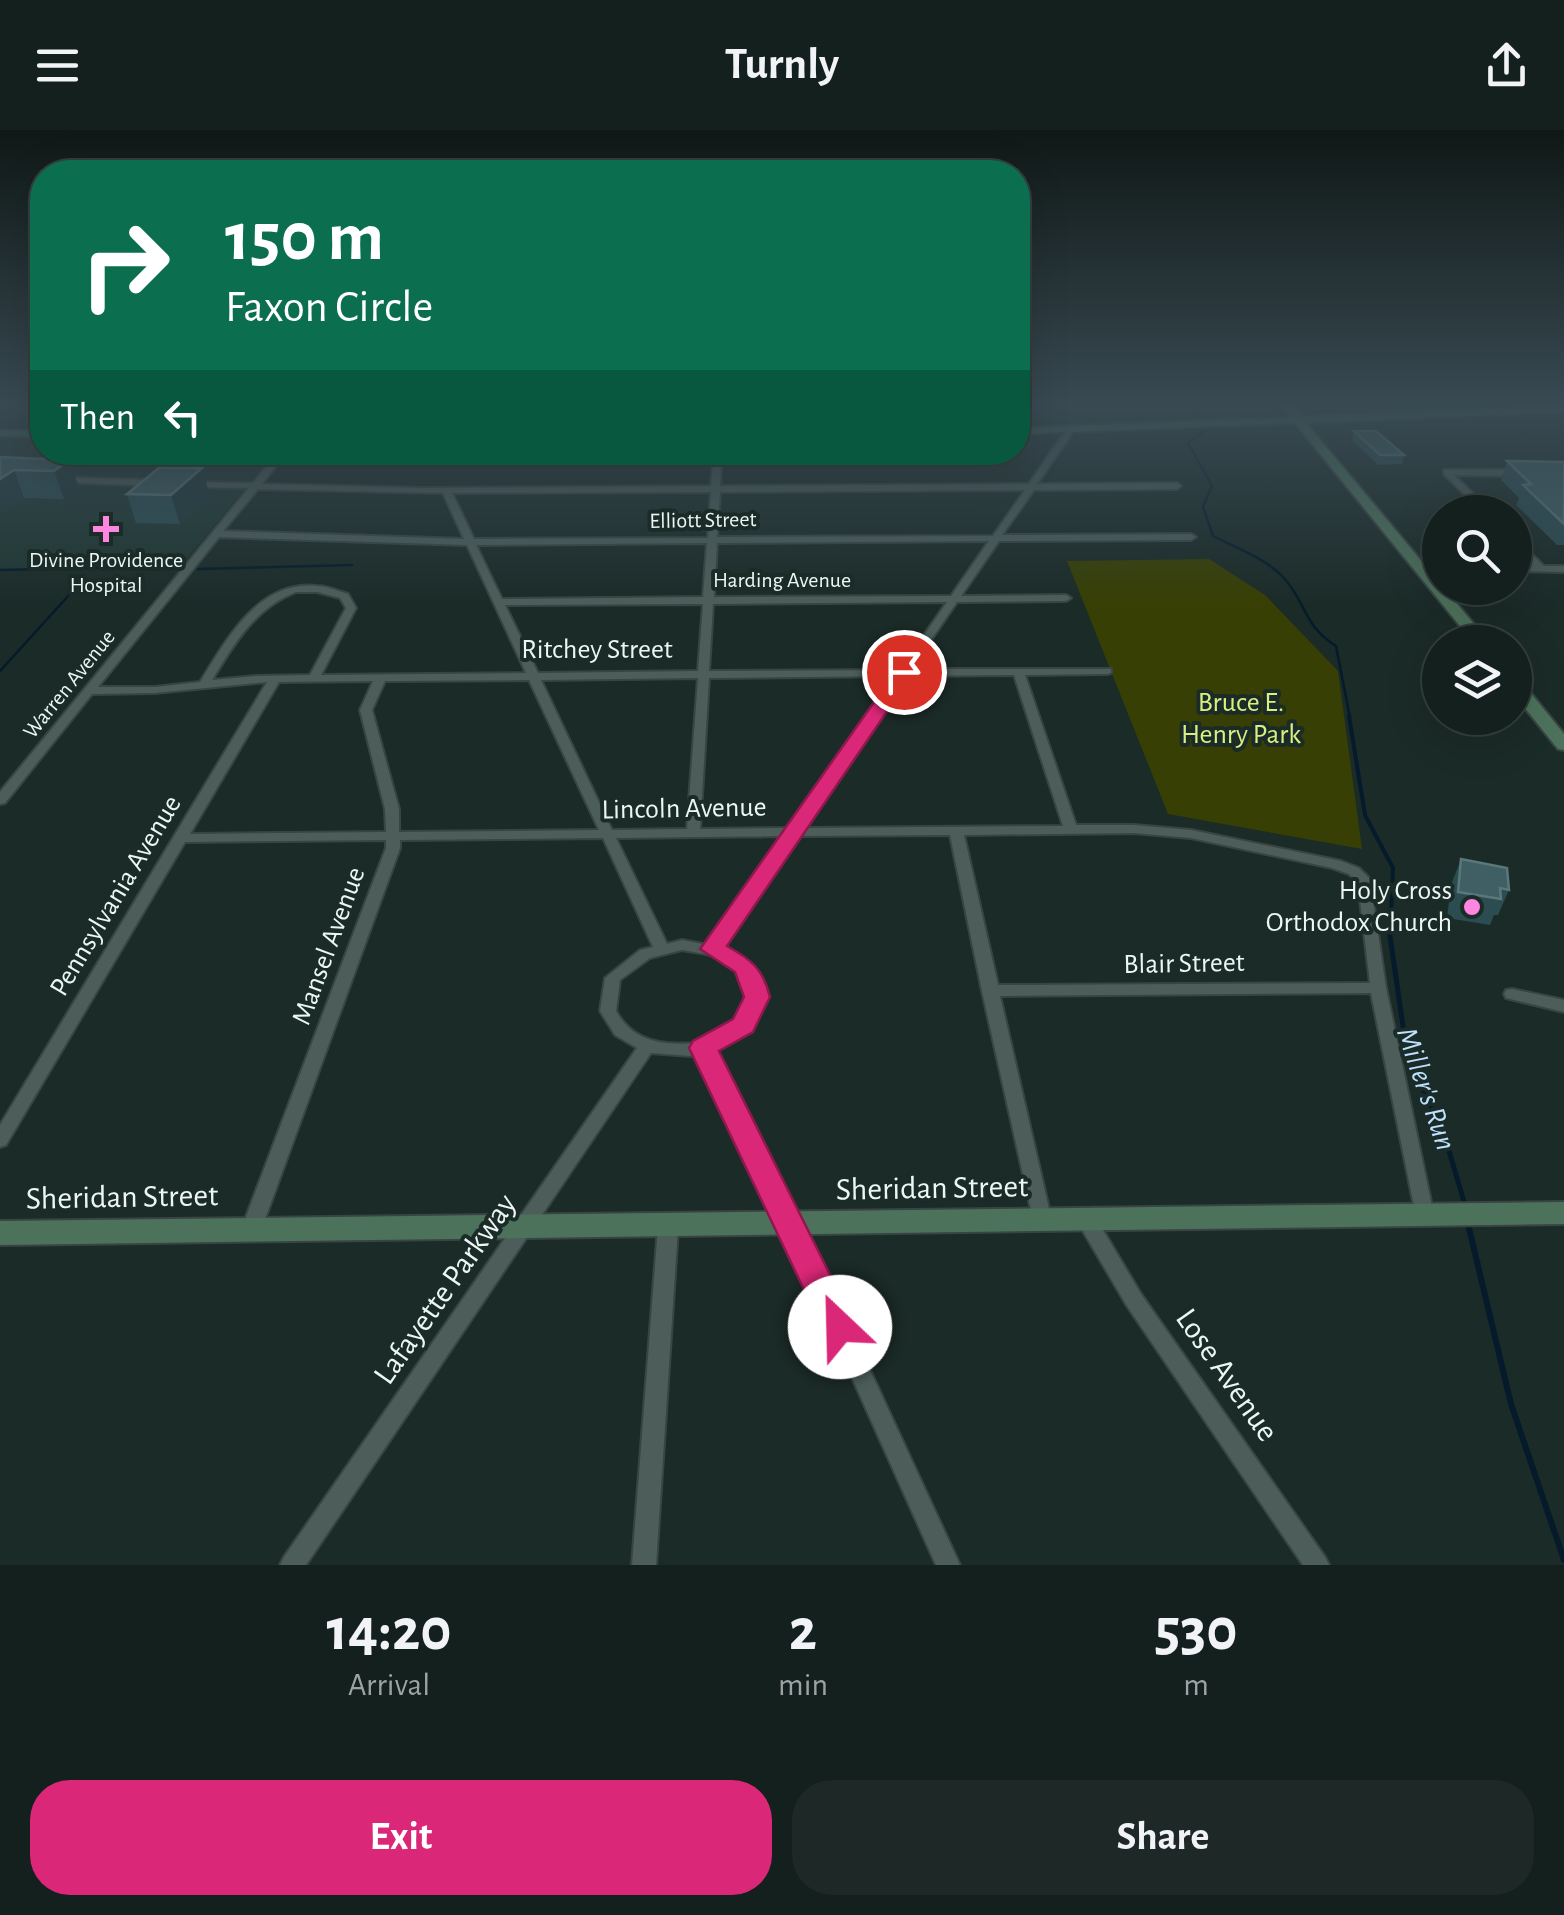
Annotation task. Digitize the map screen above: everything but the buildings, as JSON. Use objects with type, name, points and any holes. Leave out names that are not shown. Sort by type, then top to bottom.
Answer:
[{"type":"street","name":"Warren Avenue","points":[[0,800],[267,471]]},
{"type":"street","points":[[693,834],[716,471]]},
{"type":"street","points":[[713,949],[1042,471]]},
{"type":"street","points":[[1343,471],[1467,625]]},
{"type":"street","points":[[1470,495],[1448,472],[1533,473]]},
{"type":"street","points":[[44,480],[164,483]]},
{"type":"street","points":[[180,484],[446,490],[1177,486]]},
{"type":"street","points":[[446,490],[661,948]]},
{"type":"street","name":"Elliott Street","points":[[216,534],[470,542],[1191,537]]},
{"type":"street","points":[[1532,558],[1542,568]]},
{"type":"street","points":[[1532,568],[1564,569]]},
{"type":"street","points":[[204,684],[254,608],[286,593],[331,591],[349,600],[350,608],[314,678]]},
{"type":"street","name":"Harding Avenue","points":[[499,602],[1066,598]]},
{"type":"street","name":"Ritchey Street","points":[[88,692],[314,678],[1106,671]]},
{"type":"street","points":[[1018,672],[1071,830]]},
{"type":"street","points":[[382,677],[366,710],[396,837]]},
{"type":"street","name":"Pennsylvania Avenue","points":[[0,1140],[275,679]]},
{"type":"street","points":[[1532,705],[1564,745]]},
{"type":"street","name":"Lincoln Avenue","points":[[180,838],[1168,830],[1336,864],[1361,876],[1367,892],[1378,988]]},
{"type":"street","points":[[956,831],[1042,1222]]},
{"type":"street","name":"Mansel Avenue","points":[[252,1230],[396,837]]},
{"type":"street","points":[[661,948],[713,949],[744,966],[752,977],[757,997],[743,1026],[703,1048],[647,1046],[613,1023],[606,1003],[608,990],[623,967],[661,948]]},
{"type":"street","points":[[1378,988],[1437,1216]]},
{"type":"street","name":"Blair Street","points":[[990,991],[1378,988]]},
{"type":"street","points":[[1512,994],[1564,1006]]},
{"type":"street","name":"Lafayette Parkway","points":[[292,1565],[647,1046]]},
{"type":"street","points":[[703,1048],[793,1225],[948,1565]]},
{"type":"street","name":"Sheridan Street","points":[[0,1233],[1564,1213]]},
{"type":"street","name":"Lose Avenue","points":[[1088,1221],[1134,1300],[1317,1565]]},
{"type":"street","points":[[644,1565],[668,1227]]},
{"type":"shaded area","name":"Divine Providence Hospital","points":[[0,471],[260,471],[179,568],[0,569]]},
{"type":"green space","name":"Bruce E. Henry Park","points":[[1209,559],[1265,595],[1338,671],[1362,849],[1168,814],[1067,561]]},
{"type":"waterway","name":"Miller's Run","points":[[1204,471],[1212,486],[1203,507],[1213,536],[1259,559],[1291,586],[1311,622],[1336,646],[1350,718]]},
{"type":"waterway","points":[[198,569],[352,565]]},
{"type":"waterway","points":[[0,570],[172,566]]},
{"type":"waterway","points":[[0,671],[80,583],[143,582]]},
{"type":"waterway","name":"Miller's Run","points":[[1349,716],[1365,815],[1393,868],[1390,936]]},
{"type":"waterway","name":"Miller's Run","points":[[1390,936],[1407,1054],[1444,1134],[1465,1205]]},
{"type":"waterway","name":"Miller's Run","points":[[1468,1224],[1511,1404],[1564,1560]]},
{"type":"place","name":"Divine Providence Hospital","points":[[106,529]]},
{"type":"place","name":"Holy Cross Orthodox Church","points":[[1472,907]]},
{"type":"route","points":[[840,1327],[748,1132],[703,1048],[743,1026],[757,997],[755,984],[744,966],[713,949],[904,672]]}]
